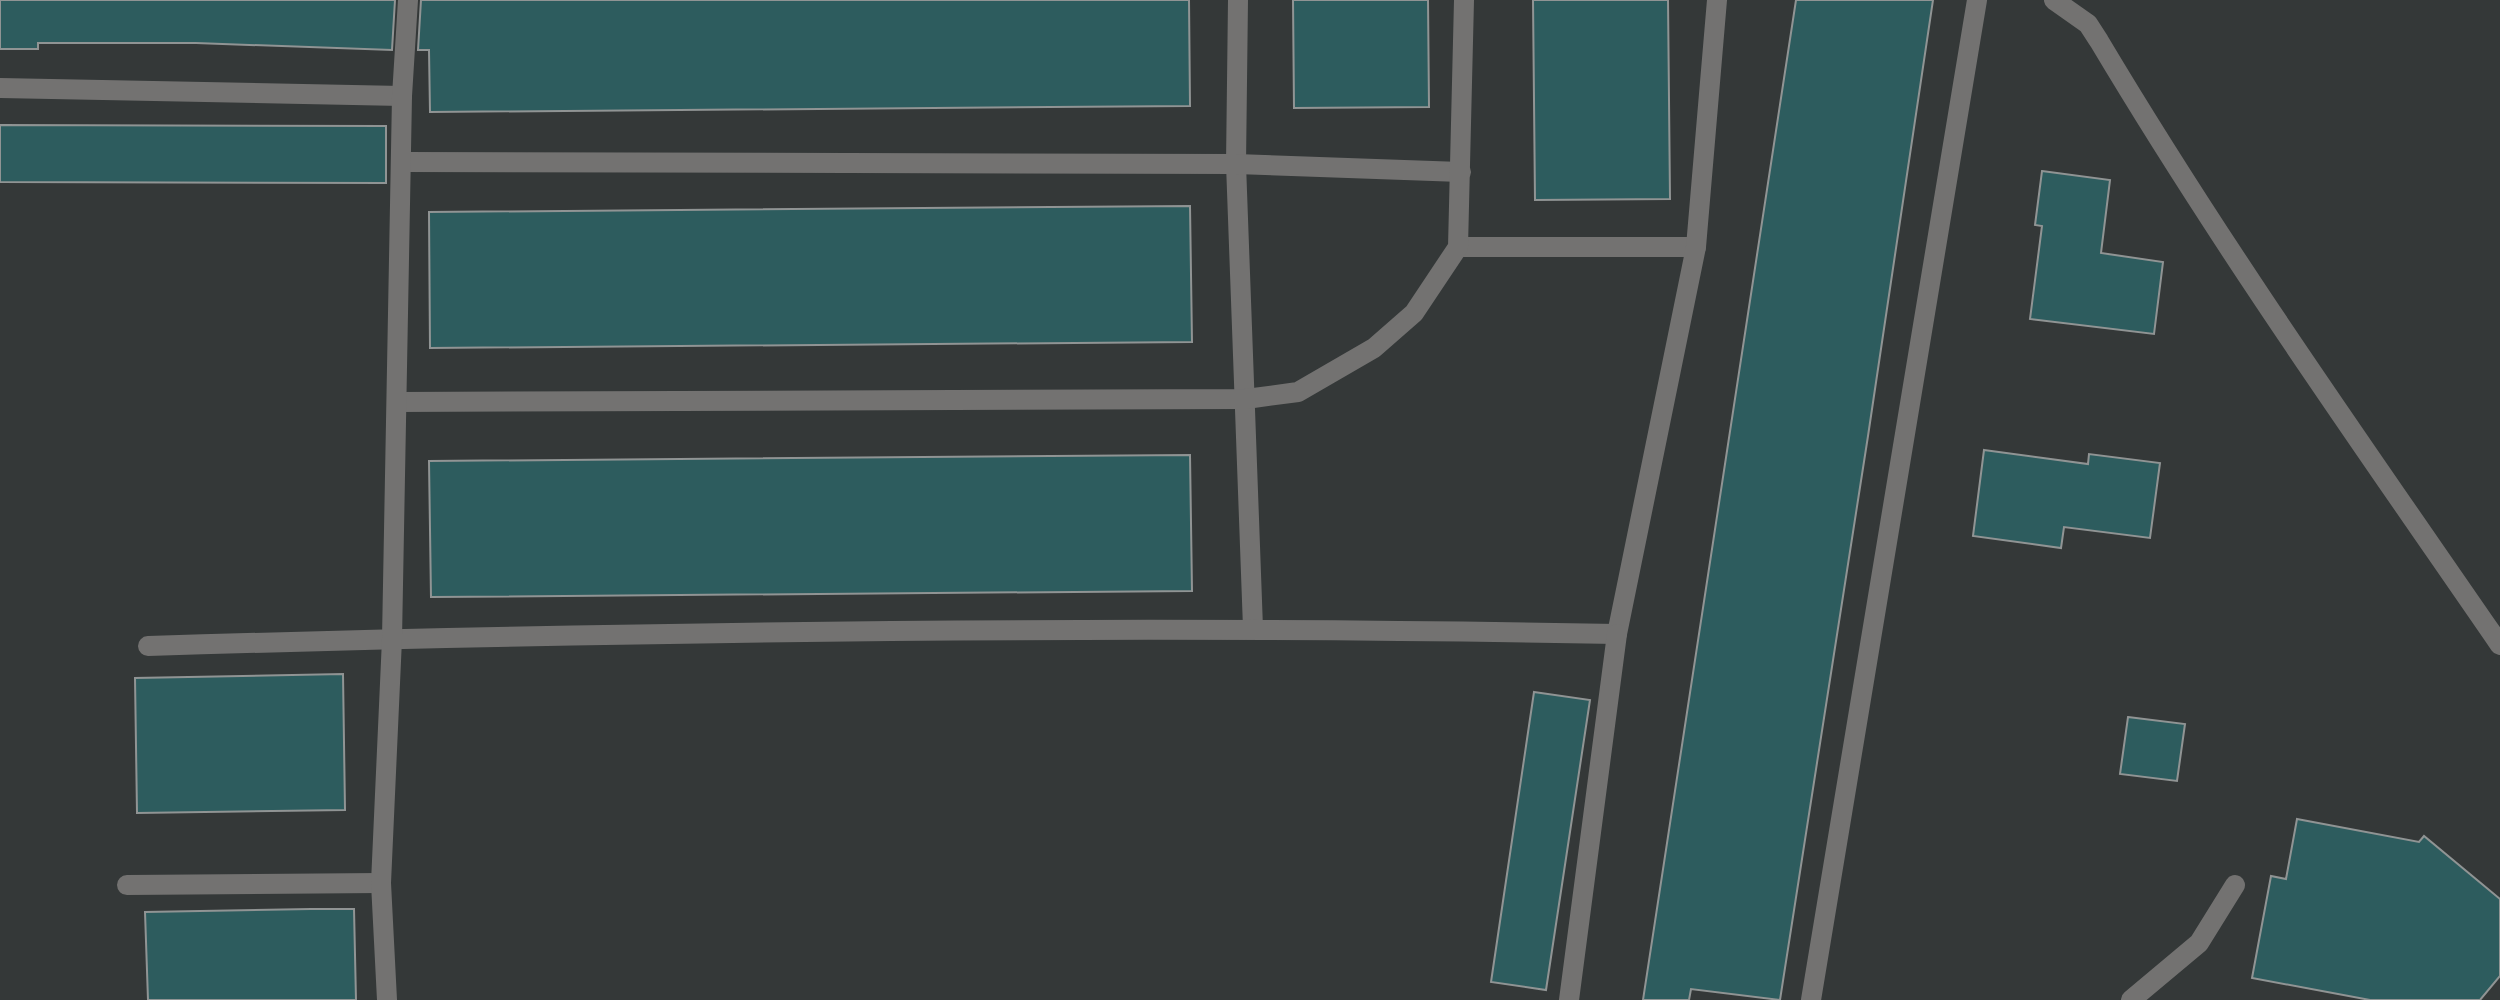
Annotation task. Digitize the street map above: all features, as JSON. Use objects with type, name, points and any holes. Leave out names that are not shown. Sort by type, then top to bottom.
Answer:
[{"type":"street","points":[[387,1000],[381,883],[392,639],[402,96],[408,0]]},
{"type":"street","points":[[1238,0],[1236,164],[1253,628]]},
{"type":"street","points":[[398,402],[1246,399],[1298,392],[1374,348],[1414,313],[1458,247],[1464,0]]},
{"type":"street","points":[[1569,1000],[1617,634],[1696,247],[1717,0]]},
{"type":"street","points":[[1811,1000],[1977,0]]},
{"type":"street","points":[[2054,0],[2088,24],[2253,288],[2500,645]]},
{"type":"street","points":[[0,88],[402,96]]},
{"type":"street","points":[[403,162],[1236,164],[1461,172]]},
{"type":"street","points":[[1458,247],[1696,247]]},
{"type":"street","points":[[148,646],[392,639],[1253,628],[1617,634]]},
{"type":"street","points":[[127,885],[381,883]]},
{"type":"street","points":[[2131,1000],[2199,943],[2235,885]]},
{"type":"building","points":[[0,0],[395,0],[392,50],[196,43],[38,43],[38,49],[0,49]]},
{"type":"building","points":[[421,0],[1189,0],[1190,106],[430,112],[429,50],[418,50]]},
{"type":"building","points":[[1293,0],[1428,0],[1429,107],[1294,108]]},
{"type":"building","points":[[1533,0],[1668,0],[1670,199],[1535,200]]},
{"type":"building","points":[[1796,0],[1933,0],[1868,436],[1780,1000],[1691,989],[1689,1000],[1643,1000]]},
{"type":"building","points":[[0,125],[386,126],[386,183],[0,182]]},
{"type":"building","points":[[2042,171],[2110,180],[2101,253],[2163,262],[2154,334],[2030,319],[2042,226],[2035,225]]},
{"type":"building","points":[[1190,206],[1192,342],[430,348],[429,212]]},
{"type":"building","points":[[1984,450],[2088,464],[2089,454],[2160,463],[2150,538],[2064,527],[2061,548],[1973,536]]},
{"type":"building","points":[[1190,455],[1192,591],[431,597],[429,461]]},
{"type":"building","points":[[343,674],[345,810],[137,813],[135,678]]},
{"type":"building","points":[[1534,692],[1590,700],[1546,990],[1491,982]]},
{"type":"building","points":[[2128,717],[2185,724],[2177,781],[2120,774]]},
{"type":"building","points":[[2297,819],[2419,842],[2424,836],[2500,899],[2500,976],[2480,1000],[2370,1000],[2252,978],[2271,876],[2286,879]]},
{"type":"building","points":[[354,909],[356,1000],[148,1000],[145,912]]}]
